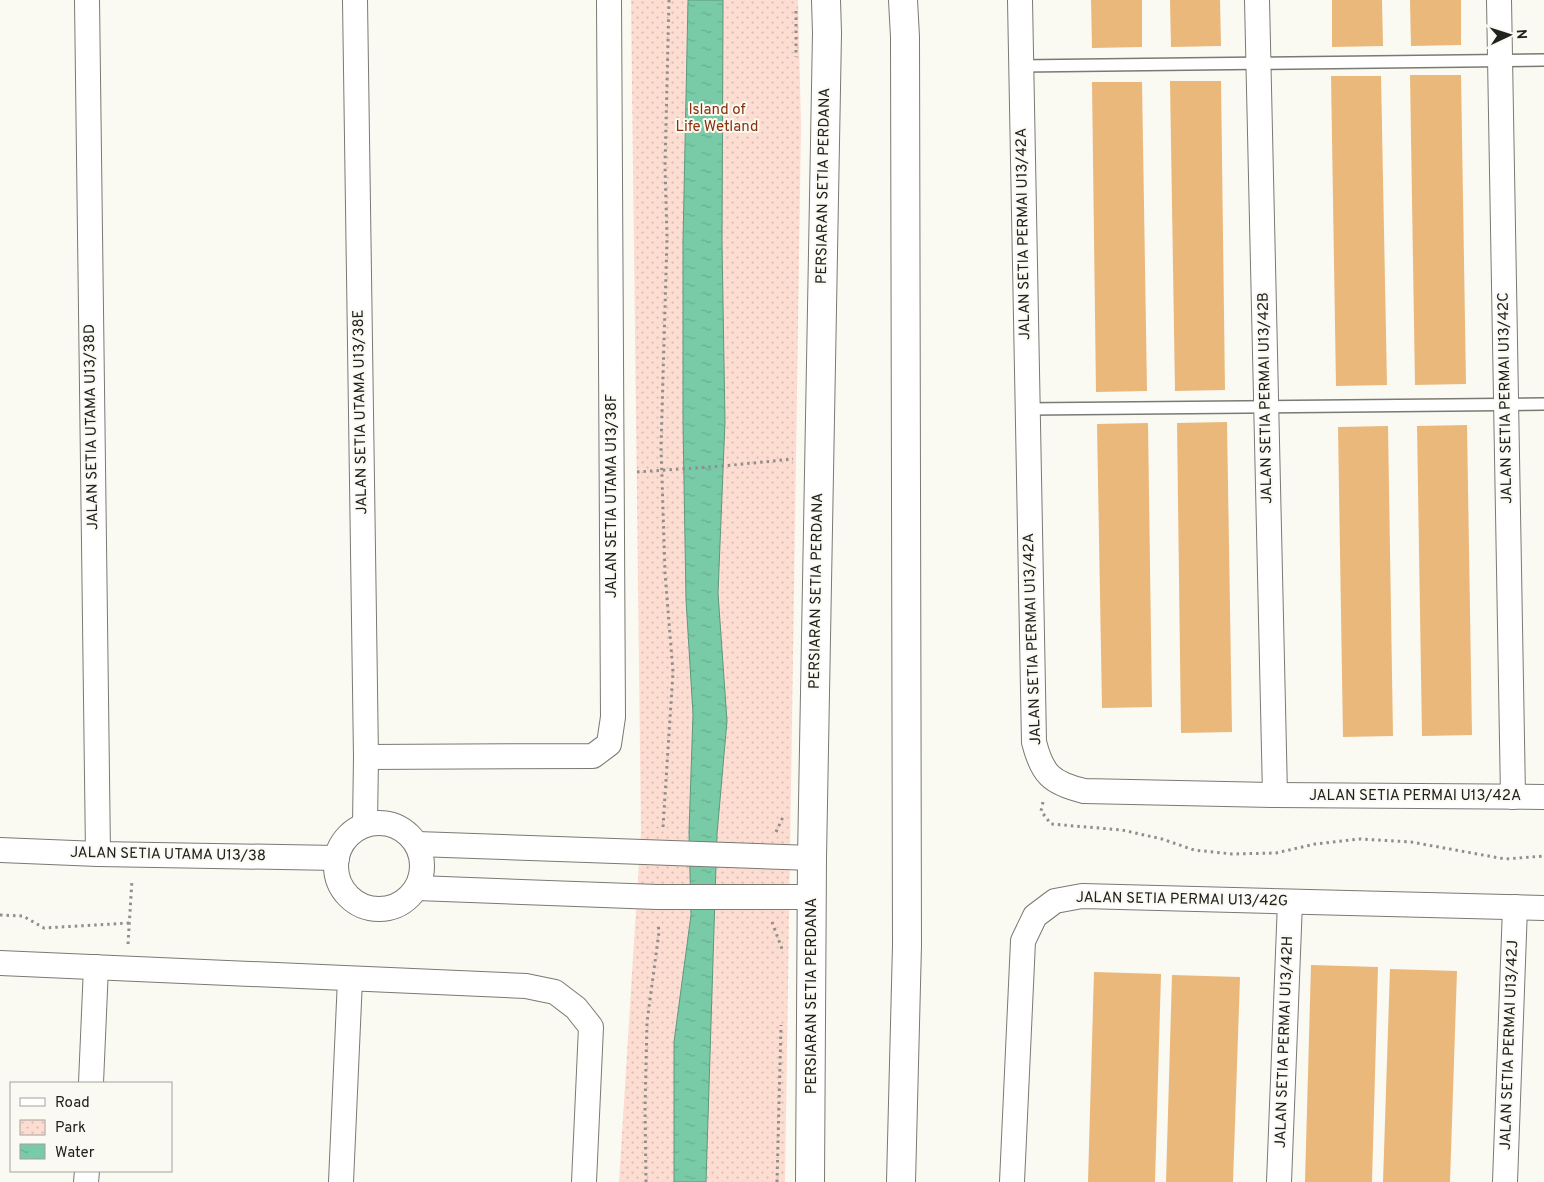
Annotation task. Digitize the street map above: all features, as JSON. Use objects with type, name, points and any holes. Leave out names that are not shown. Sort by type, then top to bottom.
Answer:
[{"type":"main road","name":"PERSIARAN SETIA PERDANA","points":[[810,1182],[812,858],[827,43],[826,0]]},
{"type":"main road","points":[[901,1182],[906,945],[905,47],[903,0]]},
{"type":"street","name":"JALAN SETIA UTAMA U13/38D","points":[[87,0],[98,854]]},
{"type":"street","name":"JALAN SETIA UTAMA U13/38E","points":[[355,0],[366,757],[365,824]]},
{"type":"street","name":"JALAN SETIA UTAMA U13/38F","points":[[366,757],[593,756],[608,744],[613,717],[609,0]]},
{"type":"street","name":"JALAN SETIA PERMAI U13/42A","points":[[1020,0],[1034,742],[1039,761],[1049,775],[1064,786],[1084,791],[1275,795],[1544,797]]},
{"type":"street","name":"JALAN SETIA PERMAI U13/42B","points":[[1257,0],[1275,795]]},
{"type":"street","name":"JALAN SETIA PERMAI U13/42C","points":[[1498,0],[1513,797]]},
{"type":"street","points":[[380,822],[395,825],[408,832],[417,844],[422,858],[422,874],[417,888],[407,900],[394,907],[379,909],[364,907],[351,899],[342,888],[336,873],[337,858],[342,844],[351,832],[365,824],[380,822]]},
{"type":"street","points":[[417,844],[812,858]]},
{"type":"street","name":"JALAN SETIA UTAMA U13/38","points":[[0,850],[134,855],[337,858]]},
{"type":"street","points":[[417,888],[668,896],[812,897]]},
{"type":"street","name":"JALAN SETIA PERMAI U13/42G","points":[[1012,1182],[1023,941],[1035,916],[1055,901],[1082,896],[1544,908]]},
{"type":"street","name":"JALAN SETIA PERMAI U13/42H","points":[[1280,1182],[1290,902]]},
{"type":"street","name":"JALAN SETIA PERMAI U13/42J","points":[[1505,1182],[1515,907]]},
{"type":"street","points":[[0,963],[526,986],[555,992],[576,1008],[591,1027],[584,1182]]},
{"type":"street","points":[[91,1082],[96,967]]},
{"type":"street","points":[[341,1182],[350,978]]},
{"type":"lane","points":[[1020,66],[1544,60]]},
{"type":"lane","points":[[1027,409],[1544,404]]},
{"type":"path","points":[[669,0],[662,471],[665,573],[673,672],[671,854]]},
{"type":"path","points":[[612,473],[662,471],[798,458]]},
{"type":"path","points":[[1049,775],[1041,811],[1051,824],[1122,830],[1162,839],[1194,850],[1232,854],[1276,853],[1315,844],[1360,838],[1411,842],[1505,859],[1544,856]]},
{"type":"path","points":[[126,969],[134,855]]},
{"type":"path","points":[[646,1182],[647,1022],[658,932],[668,896]]},
{"type":"path","points":[[746,897],[774,926],[783,952]]},
{"type":"path","points":[[0,915],[23,916],[44,928],[130,923]]},
{"type":"path","points":[[777,1182],[781,1017]]},
{"type":"green space","name":"Island of Life Wetland","points":[[631,0],[798,0],[801,126],[785,1182],[619,1182],[641,831]]},
{"type":"water","points":[[688,0],[723,0],[722,242],[725,422],[718,593],[727,721],[717,834],[706,1182],[674,1182],[674,1042],[691,915],[689,832],[693,714],[686,600],[683,422],[683,242]]},
{"type":"building","points":[[1091,0],[1142,0],[1142,47],[1092,48]]},
{"type":"building","points":[[1170,0],[1220,0],[1221,46],[1171,47]]},
{"type":"building","points":[[1332,0],[1382,0],[1383,46],[1332,47]]},
{"type":"building","points":[[1410,0],[1461,0],[1461,45],[1411,46]]},
{"type":"building","points":[[1410,75],[1461,75],[1466,384],[1415,385]]},
{"type":"building","points":[[1331,76],[1381,76],[1387,385],[1336,386]]},
{"type":"building","points":[[1170,81],[1221,81],[1225,390],[1175,391]]},
{"type":"building","points":[[1092,82],[1142,82],[1147,391],[1096,392]]},
{"type":"building","points":[[1227,422],[1232,732],[1181,733],[1177,423]]},
{"type":"building","points":[[1148,423],[1152,707],[1102,708],[1097,424]]},
{"type":"building","points":[[1467,425],[1472,735],[1422,736],[1417,426]]},
{"type":"building","points":[[1388,426],[1393,736],[1343,737],[1338,427]]},
{"type":"building","points":[[1311,965],[1378,967],[1372,1182],[1305,1182]]},
{"type":"building","points":[[1390,969],[1457,971],[1450,1182],[1383,1182]]},
{"type":"building","points":[[1094,972],[1161,974],[1155,1182],[1088,1182]]},
{"type":"building","points":[[1172,975],[1240,977],[1233,1182],[1166,1182]]}]
